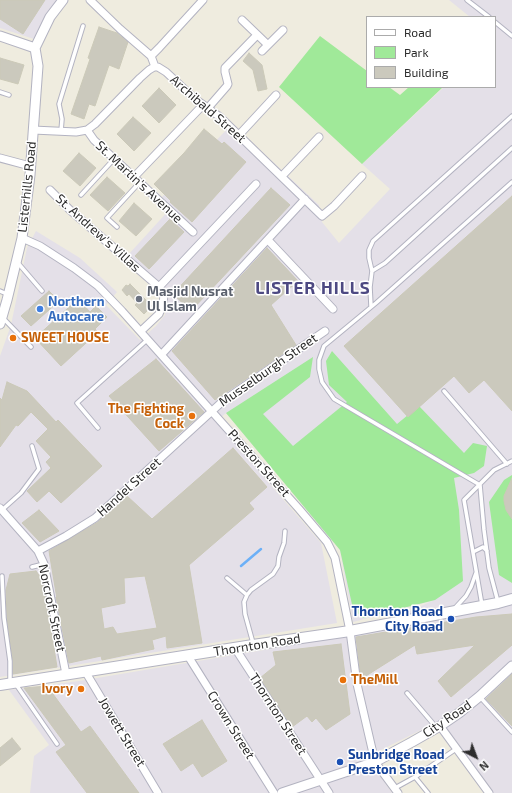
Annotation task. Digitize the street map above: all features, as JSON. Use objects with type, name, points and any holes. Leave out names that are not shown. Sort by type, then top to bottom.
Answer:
[{"type":"main road","name":"Thornton Road","points":[[8,683],[350,631],[512,600]]},
{"type":"street","points":[[0,36],[35,48],[50,17],[63,0]]},
{"type":"street","points":[[33,130],[76,132],[87,130],[95,124],[140,78],[149,70],[154,68],[151,56],[90,0]]},
{"type":"street","points":[[151,56],[203,0]]},
{"type":"street","points":[[242,20],[268,45]]},
{"type":"street","points":[[262,51],[283,30]]},
{"type":"street","points":[[137,180],[205,107],[227,86],[228,84],[225,72],[226,68],[258,35]]},
{"type":"street","name":"Listerhills Road","points":[[1,320],[4,293],[16,261],[22,238],[30,166],[38,66],[35,48]]},
{"type":"street","name":"Archibald Street","points":[[154,68],[158,67],[166,72],[205,107],[220,117],[322,216],[362,176]]},
{"type":"street","points":[[238,135],[276,95]]},
{"type":"street","name":"St. Martin's Avenue","points":[[87,130],[94,140],[198,237]]},
{"type":"street","points":[[282,176],[319,137]]},
{"type":"street","points":[[0,158],[30,166]]},
{"type":"street","points":[[141,331],[159,314],[163,304],[164,295],[159,287],[198,237],[256,184]]},
{"type":"street","name":"St. Andrew's Villas","points":[[50,190],[70,210],[159,287]]},
{"type":"street","points":[[162,354],[305,199]]},
{"type":"street","name":"Preston Street","points":[[22,238],[40,246],[98,286],[162,354],[327,542],[335,558],[350,631],[357,684],[375,762]]},
{"type":"street","points":[[268,240],[333,309]]},
{"type":"street","name":"Musselburgh Street","points":[[212,410],[325,330]]},
{"type":"street","name":"Handel Street","points":[[38,551],[95,518],[212,410]]},
{"type":"street","name":"Norcroft Street","points":[[1,509],[38,551],[44,564],[66,674]]},
{"type":"street","name":"Thornton Street","points":[[235,648],[329,793]]},
{"type":"street","name":"Crown Street","points":[[188,656],[274,793]]},
{"type":"street","name":"City Road","points":[[282,793],[375,762],[438,727],[480,696],[512,666]]},
{"type":"street","name":"Jowett Street","points":[[85,671],[158,793]]},
{"type":"street","points":[[438,727],[489,793]]},
{"type":"street","points":[[375,762],[396,791]]},
{"type":"lane","points":[[467,0],[488,16]]},
{"type":"lane","points":[[496,23],[512,36]]},
{"type":"lane","points":[[61,131],[62,119],[59,104],[83,26]]},
{"type":"lane","points":[[0,92],[9,94]]},
{"type":"lane","points":[[371,306],[370,287],[372,271],[369,250],[374,241],[512,116]]},
{"type":"lane","points":[[372,271],[385,263],[512,148]]},
{"type":"lane","points":[[81,195],[114,159]]},
{"type":"lane","points":[[117,227],[107,218],[137,180]]},
{"type":"lane","points":[[480,485],[334,399],[322,382],[319,369],[319,360],[324,346],[512,182]]},
{"type":"lane","points":[[16,261],[42,291]]},
{"type":"lane","points":[[1,320],[31,346]]},
{"type":"lane","points":[[98,428],[77,403],[148,339]]},
{"type":"lane","points":[[444,391],[507,464]]},
{"type":"lane","points":[[1,509],[21,493],[39,469],[32,446]]},
{"type":"lane","points":[[483,606],[464,500],[494,470],[512,461]]},
{"type":"lane","points":[[480,485],[489,568],[498,603]]},
{"type":"lane","points":[[254,645],[245,614],[244,602],[251,590],[273,574],[278,566],[279,557],[284,543],[285,531]]},
{"type":"lane","points":[[473,552],[483,547],[487,551]]},
{"type":"lane","points":[[32,567],[44,564]]},
{"type":"lane","points":[[452,612],[466,596],[476,572]]},
{"type":"lane","points":[[2,576],[4,618],[10,661],[8,683],[23,696],[57,744]]},
{"type":"lane","points":[[228,578],[247,596]]},
{"type":"lane","points":[[407,694],[438,727]]},
{"type":"lane","points":[[480,696],[512,732]]},
{"type":"lane","points":[[396,791],[456,749]]},
{"type":"lane","points":[[415,777],[428,793]]},
{"type":"shaded area","points":[[0,0],[57,0],[34,39],[0,28]]},
{"type":"shaded area","points":[[449,0],[512,0],[512,793],[485,793],[433,724],[367,757],[392,793],[30,793],[34,756],[49,745],[9,690],[79,681],[359,634],[432,601],[353,622],[340,550],[226,413],[216,422],[321,543],[337,623],[0,677],[0,356],[11,325],[27,248],[36,231],[80,258],[117,292],[106,305],[140,340],[156,326],[165,315],[169,295],[166,289],[128,255],[170,209],[162,197],[232,124],[319,205],[322,222],[339,243],[390,189],[362,164],[443,88],[496,88],[496,16],[469,16]]},
{"type":"green space","points":[[320,36],[366,70],[366,88],[390,88],[400,95],[408,88],[442,88],[362,164],[279,87]]},
{"type":"green space","points":[[332,351],[397,424],[419,406],[464,453],[473,443],[487,446],[484,466],[474,473],[454,478],[459,510],[463,581],[435,600],[363,618],[353,609],[340,550],[226,413],[313,357],[310,377],[263,414],[293,446],[347,402],[329,385],[326,361]]},
{"type":"green space","points":[[512,475],[512,583],[499,575],[489,502],[504,480]]},
{"type":"building","points":[[0,0],[45,0],[23,34],[0,19]]},
{"type":"building","points":[[99,27],[117,33],[128,42],[119,69],[109,65],[95,106],[89,104],[84,119],[71,114],[90,59],[88,58]]},
{"type":"building","points":[[249,53],[262,65],[267,89],[258,91],[253,70],[243,61]]},
{"type":"building","points":[[0,58],[24,65],[18,84],[0,79]]},
{"type":"building","points":[[159,88],[176,105],[159,123],[142,106]]},
{"type":"building","points":[[133,117],[151,133],[134,151],[117,134]]},
{"type":"building","points":[[204,129],[222,144],[224,142],[246,162],[192,222],[170,202],[171,201],[154,184],[184,153]]},
{"type":"building","points":[[79,153],[96,168],[80,186],[63,171]]},
{"type":"building","points":[[107,177],[125,193],[108,211],[90,195]]},
{"type":"building","points":[[271,188],[290,205],[191,311],[173,294]]},
{"type":"building","points":[[512,196],[512,411],[484,380],[469,393],[454,376],[408,417],[344,346]]},
{"type":"building","points":[[134,203],[152,219],[136,236],[119,221]]},
{"type":"building","points":[[170,219],[184,232],[149,269],[135,256]]},
{"type":"building","points":[[267,248],[298,281],[271,305],[296,345],[215,400],[172,351]]},
{"type":"building","name":"Masjid Nusrat Ul Islam","points":[[130,284],[152,306],[144,314],[135,305],[137,303],[129,294],[127,296],[122,290],[126,285],[128,286]]},
{"type":"building","name":"Northern Autocare","points":[[49,291],[59,301],[31,326],[21,316]]},
{"type":"building","points":[[78,299],[90,312],[96,306],[107,317],[95,329],[98,332],[61,366],[35,338]]},
{"type":"building","points":[[156,359],[204,412],[159,451],[109,396]]},
{"type":"building","points":[[7,382],[27,391],[56,422],[58,420],[102,466],[61,503],[49,491],[37,502],[27,491],[51,468],[46,462],[51,457],[36,441],[48,429],[31,412],[18,426],[16,425],[0,447],[0,398],[2,400]]},
{"type":"building","points":[[233,448],[267,487],[249,503],[254,509],[189,565],[202,643],[167,648],[166,636],[152,640],[154,649],[102,660],[101,656],[69,663],[49,551],[98,522],[127,496],[152,519]],"holes":[[[145,576],[157,628],[117,634],[113,627],[104,629],[101,608],[125,603],[124,578]]]},
{"type":"building","points":[[512,478],[512,519],[506,510],[504,496]]},
{"type":"building","points":[[39,510],[59,531],[40,542],[22,523]]},
{"type":"building","points":[[36,571],[42,579],[51,624],[57,667],[13,674],[13,661],[7,618],[6,590],[10,574]]},
{"type":"building","points":[[512,614],[512,645],[451,697],[438,681],[475,645],[417,654],[415,645],[361,679],[356,637],[476,617]]},
{"type":"building","points":[[341,644],[350,714],[326,730],[316,718],[312,722],[307,716],[292,727],[260,678],[276,665],[273,652]]},
{"type":"building","points":[[512,674],[512,726],[486,699]]},
{"type":"building","points":[[47,686],[81,732],[90,726],[139,793],[87,793],[56,752],[66,745],[24,688]]},
{"type":"building","points":[[202,720],[227,761],[202,777],[193,763],[181,771],[163,744]]},
{"type":"building","points":[[12,738],[21,749],[0,766],[0,748]]},
{"type":"waterway","points":[[241,566],[261,549]]},
{"type":"place","name":"Masjid Nusrat Ul Islam","points":[[139,299]]},
{"type":"place","name":"Northern Autocare","points":[[40,309]]},
{"type":"place","name":"SWEET HOUSE","points":[[13,338]]},
{"type":"place","name":"The Fighting Cock","points":[[192,416]]},
{"type":"place","name":"Thornton Road City Road","points":[[451,619]]},
{"type":"place","name":"TheMill","points":[[343,680]]},
{"type":"place","name":"Ivory","points":[[81,689]]},
{"type":"place","name":"Sunbridge Road Preston Street","points":[[340,762]]},
{"type":"district","name":"LISTER HILLS","points":[[313,288]]}]
